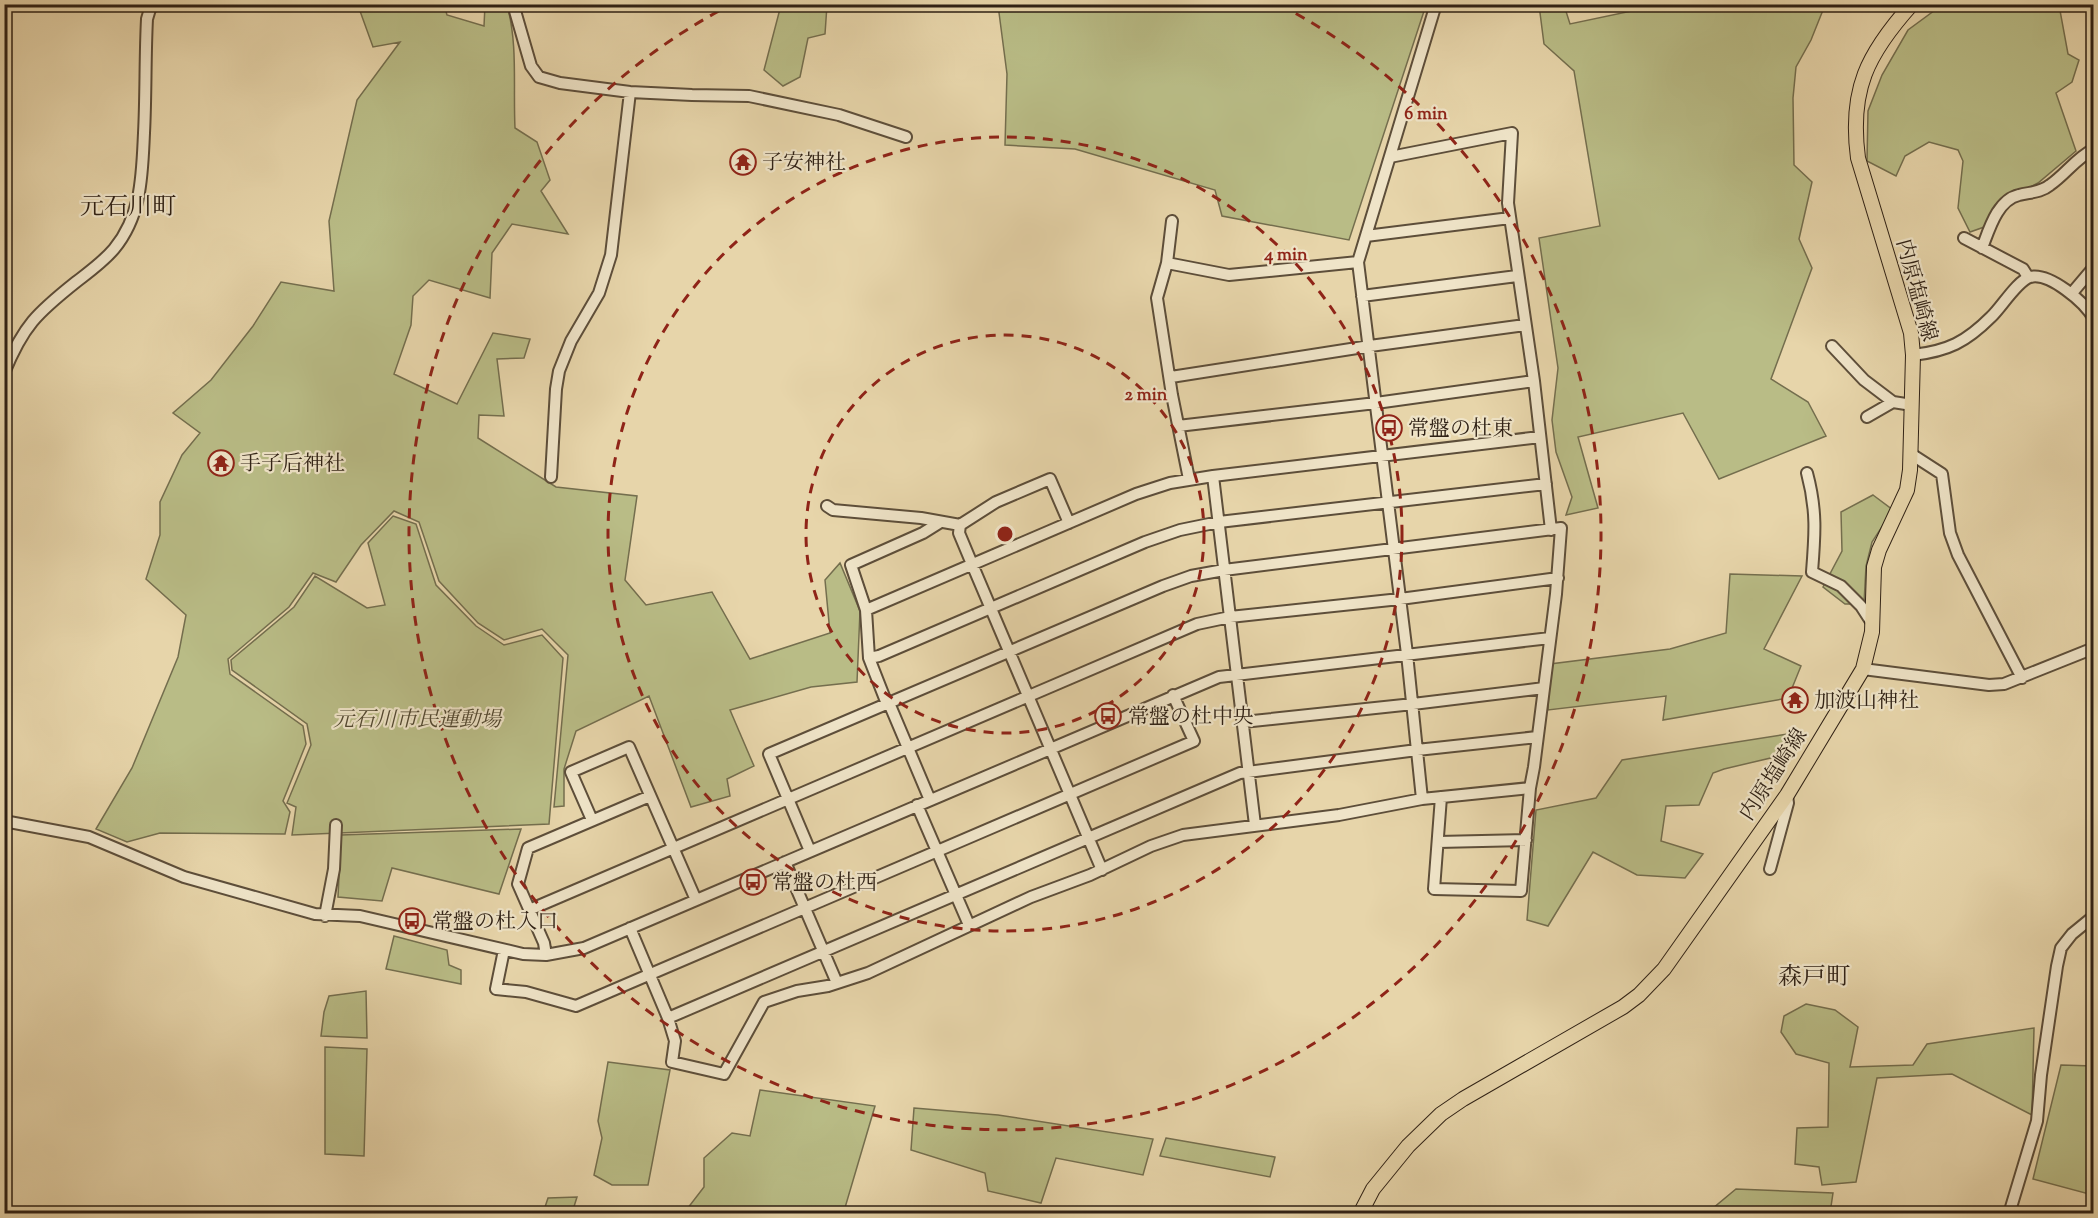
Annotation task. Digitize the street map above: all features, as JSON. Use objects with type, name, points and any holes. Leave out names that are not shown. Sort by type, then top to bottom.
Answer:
[{"type":"main road","name":"内原塩崎線","points":[[1360,1214],[1373,1189],[1401,1154],[1424,1128],[1441,1114],[1463,1099],[1601,1022],[1639,995],[1664,969],[1787,795],[1863,669],[1870,643],[1874,567],[1907,490],[1911,454],[1913,355],[1911,333],[1858,158],[1855,133],[1857,96],[1869,62],[1892,27],[1912,4]]},
{"type":"street","points":[[4,373],[27,326],[49,304],[114,250],[133,215],[142,185],[147,19],[150,9],[155,4]]},
{"type":"street","points":[[513,4],[531,66],[539,77],[630,92],[749,96],[839,115],[906,137]]},
{"type":"street","points":[[1422,799],[1413,704],[1358,262],[1436,4]]},
{"type":"street","points":[[551,477],[559,371],[576,332],[599,293],[611,255],[630,92]]},
{"type":"street","points":[[1390,157],[1512,134],[1508,203],[1551,530]]},
{"type":"street","points":[[1982,248],[1996,216],[2006,202],[2019,195],[2034,193],[2048,187],[2079,158],[2094,150]]},
{"type":"street","points":[[1366,236],[1510,218]]},
{"type":"street","points":[[1172,221],[1167,263],[1157,298],[1189,479]]},
{"type":"street","points":[[1964,238],[2023,269],[2028,277]]},
{"type":"street","points":[[1167,263],[1229,275],[1358,262]]},
{"type":"street","points":[[2072,293],[2094,267]]},
{"type":"street","points":[[1362,296],[1517,276]]},
{"type":"street","points":[[1913,355],[1939,352],[1966,338],[1992,317],[2021,282],[2028,277],[2037,277],[2072,293],[2094,318]]},
{"type":"street","points":[[1171,377],[1525,325]]},
{"type":"street","points":[[1832,346],[1864,380],[1893,402],[1912,405]]},
{"type":"street","points":[[1178,426],[1376,404],[1533,381]]},
{"type":"street","points":[[1867,417],[1893,402]]},
{"type":"street","points":[[866,610],[1136,494],[1189,479],[1540,437]]},
{"type":"street","points":[[1911,454],[1942,474],[1950,533],[1958,555],[2022,678]]},
{"type":"street","points":[[1807,473],[1814,499],[1816,524],[1812,572],[1842,586],[1872,622]]},
{"type":"street","points":[[1213,476],[1255,825]]},
{"type":"street","points":[[827,506],[833,510],[921,518],[960,525],[996,502],[1050,479],[1069,523]]},
{"type":"street","points":[[869,658],[879,656],[1145,542],[1180,530],[1219,522],[1546,484]]},
{"type":"street","points":[[930,800],[869,658],[866,610],[851,566],[923,533],[939,523]]},
{"type":"street","points":[[960,525],[959,533],[1102,870]]},
{"type":"street","points":[[810,851],[769,754],[1191,576],[1561,528],[1558,578],[1530,788],[1521,891],[1434,889],[1441,797]]},
{"type":"street","points":[[529,909],[1185,629],[1230,617],[1400,599],[1558,578]]},
{"type":"street","points":[[4,821],[89,837],[184,878],[325,916],[360,916],[504,950],[546,956],[584,948],[1219,676],[1550,638]]},
{"type":"street","points":[[1863,669],[1989,685],[2004,684],[2094,648]]},
{"type":"street","points":[[1243,722],[1544,688]]},
{"type":"street","points":[[504,950],[496,989],[526,992],[576,1006],[1194,741],[1173,695]]},
{"type":"street","points":[[668,1018],[1240,773],[1537,737]]},
{"type":"street","points":[[592,820],[571,772],[629,747],[696,900]]},
{"type":"street","points":[[630,928],[668,1018],[675,1041],[672,1062],[724,1074],[764,1002],[868,973],[1030,897],[1102,870],[1151,846],[1183,835],[1339,815],[1422,799],[1530,788]]},
{"type":"street","points":[[1770,869],[1788,803],[1787,795]]},
{"type":"street","points":[[546,956],[544,943],[518,884],[528,848],[650,796]]},
{"type":"street","points":[[917,805],[969,925]]},
{"type":"street","points":[[325,916],[334,869],[336,825]]},
{"type":"street","points":[[1438,842],[1526,840]]},
{"type":"street","points":[[785,862],[837,983]]},
{"type":"street","points":[[2009,1214],[2037,1121],[2056,966],[2061,948],[2072,934],[2094,916]]},
{"type":"green space","points":[[998,4],[1426,5],[1349,240],[1222,216],[1215,190],[1075,149],[1005,145],[1007,74]]},
{"type":"green space","points":[[362,5],[444,5],[447,15],[484,26],[485,5],[507,5],[514,50],[515,128],[537,142],[550,180],[541,191],[568,234],[512,224],[492,253],[490,298],[429,280],[413,296],[411,325],[394,374],[457,404],[493,333],[530,339],[524,358],[497,359],[504,416],[479,415],[478,438],[556,487],[637,496],[625,580],[646,605],[712,592],[750,659],[830,633],[825,580],[840,563],[860,611],[857,682],[811,687],[730,710],[754,766],[727,779],[730,796],[691,807],[649,696],[576,731],[564,769],[564,806],[554,807],[568,655],[542,629],[504,640],[478,623],[439,581],[419,522],[394,511],[361,545],[336,582],[313,573],[289,607],[228,659],[230,674],[303,726],[306,744],[283,801],[290,812],[285,834],[160,833],[127,842],[96,829],[132,768],[178,657],[186,615],[146,579],[160,535],[160,502],[182,455],[200,433],[173,413],[211,380],[253,326],[281,282],[334,291],[329,221],[357,100],[400,42],[373,47],[360,11]]},
{"type":"green space","points":[[781,5],[827,5],[825,34],[808,38],[800,77],[783,86],[764,70]]},
{"type":"green space","points":[[1539,5],[1564,5],[1570,24],[1660,5],[1825,5],[1811,40],[1796,67],[1793,98],[1794,165],[1812,182],[1799,239],[1812,268],[1771,379],[1808,402],[1826,436],[1719,479],[1683,413],[1578,437],[1598,508],[1566,515],[1572,497],[1556,452],[1552,420],[1558,368],[1539,238],[1600,226],[1574,71],[1544,44]]},
{"type":"green space","points":[[1942,5],[2059,5],[2068,54],[2079,60],[2072,82],[2056,93],[2076,151],[2038,183],[2006,199],[1987,226],[1970,232],[1958,208],[1963,161],[1958,150],[1929,142],[1905,156],[1896,176],[1867,161],[1868,111],[1882,75],[1908,30]]},
{"type":"green space","points":[[1873,495],[1893,510],[1872,542],[1866,566],[1864,604],[1845,604],[1823,587],[1842,551],[1841,512]]},
{"type":"green space","name":"元石川市民運動場","points":[[393,516],[416,524],[436,585],[476,626],[504,645],[542,635],[563,658],[549,824],[292,835],[296,807],[287,803],[311,745],[307,724],[232,670],[231,660],[294,607],[315,576],[367,608],[385,605],[368,543]]},
{"type":"green space","points":[[1730,574],[1802,576],[1764,649],[1801,666],[1788,698],[1663,720],[1666,696],[1548,710],[1550,664],[1670,649],[1726,633]]},
{"type":"green space","points":[[1788,734],[1779,756],[1713,773],[1699,805],[1666,806],[1661,841],[1703,854],[1685,878],[1637,875],[1593,852],[1548,926],[1527,920],[1536,810],[1596,798],[1622,760]]},
{"type":"green space","points":[[521,829],[499,894],[392,868],[382,901],[338,897],[341,835]]},
{"type":"green space","points":[[394,936],[447,950],[449,965],[461,970],[461,984],[386,969]]},
{"type":"green space","points":[[366,991],[367,1038],[321,1036],[329,996]]},
{"type":"green space","points":[[1806,1004],[1835,1010],[1858,1027],[1850,1067],[1913,1065],[1927,1044],[2034,1028],[2032,1115],[1952,1074],[1877,1078],[1856,1182],[1822,1185],[1819,1167],[1795,1164],[1797,1128],[1828,1127],[1829,1063],[1796,1054],[1781,1032],[1784,1016]]},
{"type":"green space","points":[[325,1047],[367,1049],[364,1156],[325,1154]]},
{"type":"green space","points":[[608,1062],[670,1070],[648,1185],[612,1185],[594,1175],[602,1138],[598,1121]]},
{"type":"green space","points":[[2061,1065],[2093,1066],[2093,1195],[2033,1179]]},
{"type":"green space","points":[[760,1090],[875,1106],[844,1211],[850,1213],[684,1213],[704,1187],[704,1158],[732,1133],[750,1136]]},
{"type":"green space","points":[[914,1108],[998,1115],[1153,1139],[1143,1175],[1056,1158],[1041,1203],[988,1191],[985,1173],[911,1150]]},
{"type":"green space","points":[[1166,1138],[1275,1157],[1270,1177],[1160,1156]]},
{"type":"green space","points":[[1736,1189],[1833,1193],[1830,1213],[1711,1213],[1712,1209]]},
{"type":"green space","points":[[577,1197],[572,1213],[543,1213],[548,1198]]},
{"type":"place","name":"子安神社","points":[[743,162]]},
{"type":"place","name":"常盤の杜東","points":[[1389,428]]},
{"type":"place","name":"手子后神社","points":[[221,463]]},
{"type":"place","name":"加波山神社","points":[[1795,700]]},
{"type":"place","name":"常盤の杜中央","points":[[1108,716]]},
{"type":"place","name":"常盤の杜西","points":[[753,882]]},
{"type":"place","name":"常盤の杜入口","points":[[412,921]]},
{"type":"district","name":"元石川町","points":[[128,206]]},
{"type":"district","name":"森戸町","points":[[1814,976]]}]
